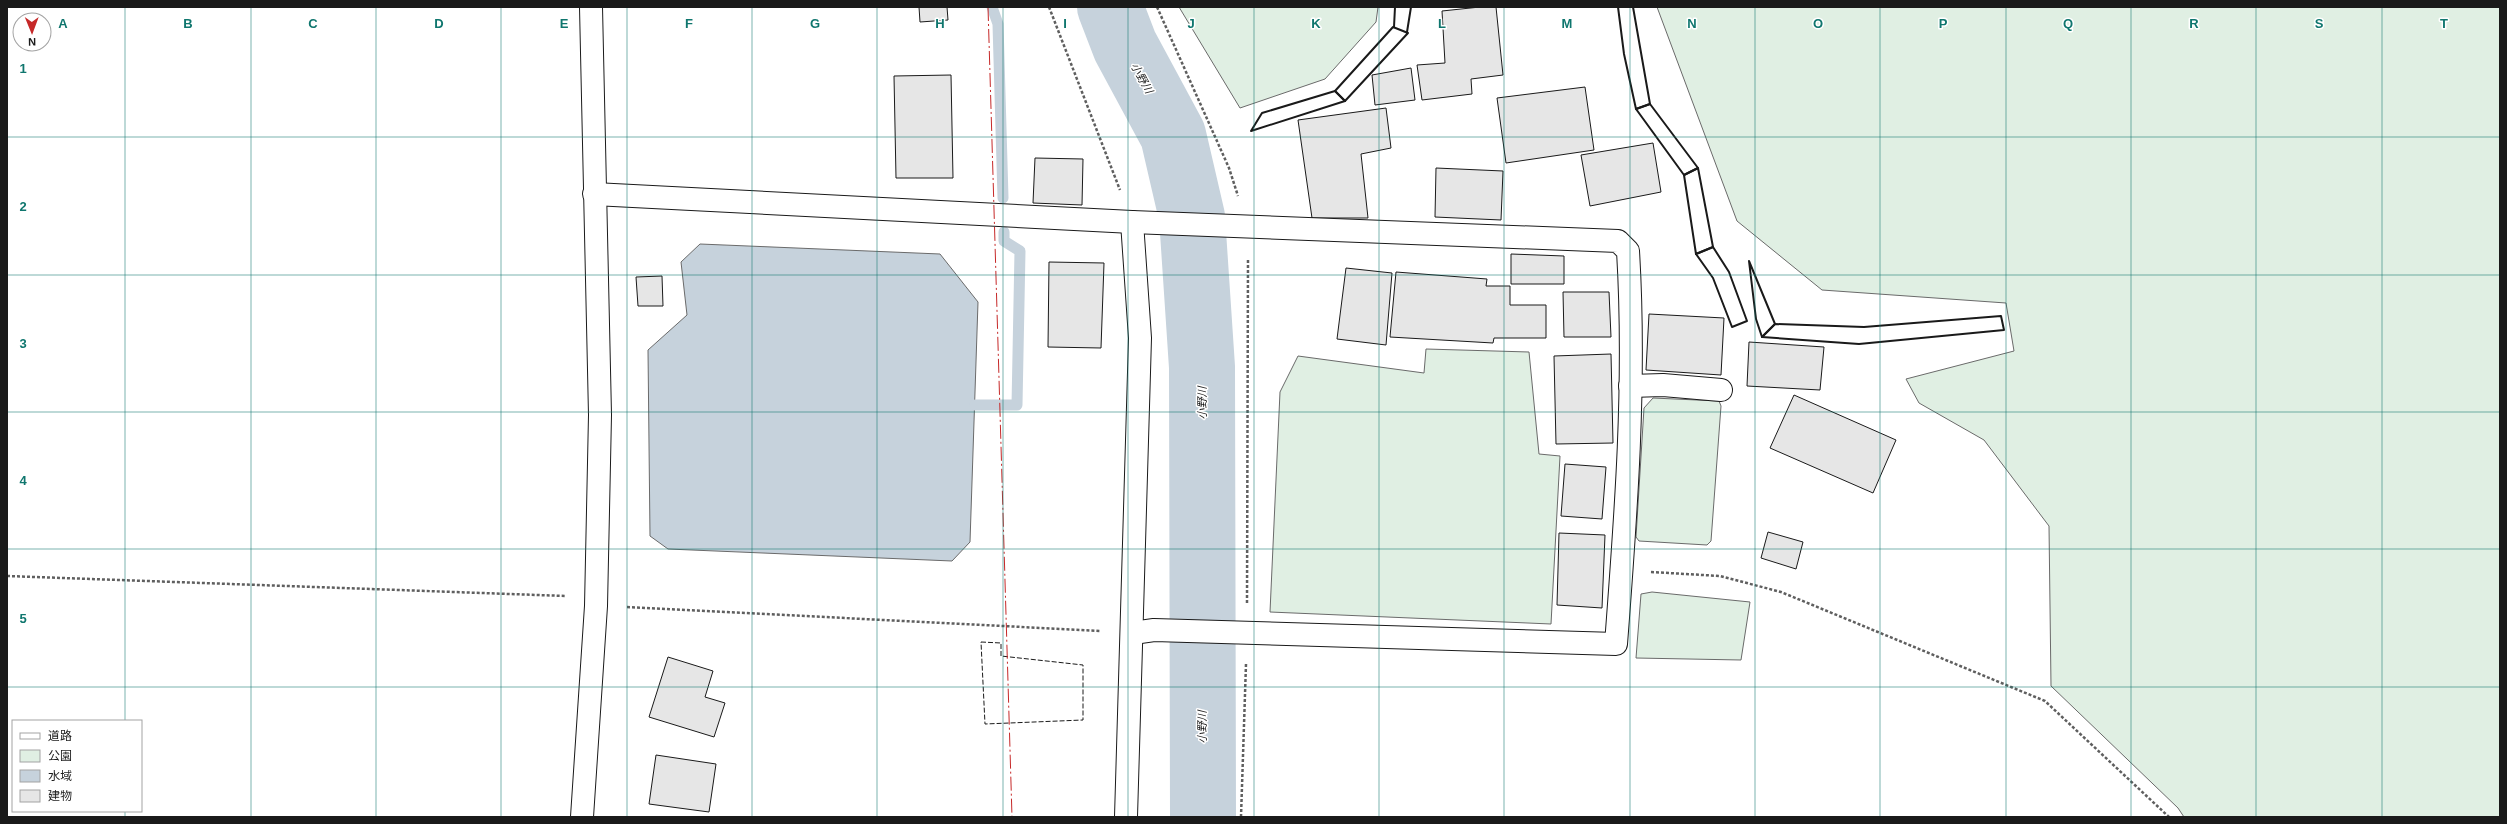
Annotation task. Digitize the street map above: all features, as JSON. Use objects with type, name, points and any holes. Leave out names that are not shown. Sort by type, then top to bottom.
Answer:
[{"type":"street","points":[[582,817],[596,601],[600,415],[591,7]]},
{"type":"street","points":[[594,194],[1132,222],[1618,241],[1628,251],[1630,386],[1629,436],[1616,644],[1247,633],[1143,632]]},
{"type":"street","points":[[1126,817],[1143,632],[1140,338],[1132,222]]},
{"type":"street","points":[[1630,386],[1663,385],[1721,390]]},
{"type":"path","points":[[1049,7],[1132,222]]},
{"type":"path","points":[[1157,7],[1230,168],[1241,227],[1247,633],[1241,817]]},
{"type":"path","points":[[1665,573],[1720,576],[1780,592],[2045,702],[2169,817]]},
{"type":"path","points":[[7,576],[596,601],[1143,632]]},
{"type":"green space","points":[[1179,7],[1378,7],[1376,22],[1325,79],[1240,108]]},
{"type":"green space","points":[[1657,7],[2500,7],[2500,817],[2184,817],[2178,808],[2051,686],[2049,526],[1984,440],[1919,403],[1906,379],[2014,351],[2006,303],[1822,290],[1737,221]]},
{"type":"green space","points":[[1426,349],[1529,352],[1539,454],[1560,456],[1551,624],[1270,612],[1280,392],[1298,356],[1424,373]]},
{"type":"green space","points":[[1653,398],[1719,401],[1721,406],[1711,541],[1707,545],[1639,541],[1636,537],[1644,408]]},
{"type":"green space","points":[[1652,592],[1750,602],[1741,660],[1636,658],[1641,594]]},
{"type":"water","points":[[700,244],[940,254],[978,302],[970,542],[952,561],[668,549],[650,536],[648,350],[687,315],[681,262]]},
{"type":"building","points":[[919,7],[947,7],[948,20],[920,22]]},
{"type":"building","points":[[1496,7],[1503,75],[1471,79],[1472,94],[1422,100],[1417,65],[1445,63],[1442,11]]},
{"type":"building","points":[[1411,68],[1415,100],[1375,105],[1372,75]]},
{"type":"building","points":[[951,75],[953,178],[896,178],[894,76]]},
{"type":"building","points":[[1585,87],[1594,150],[1506,163],[1497,98]]},
{"type":"building","points":[[1386,108],[1391,148],[1361,154],[1368,218],[1312,218],[1298,120]]},
{"type":"building","points":[[1653,143],[1661,192],[1590,206],[1581,155]]},
{"type":"building","points":[[1035,158],[1083,159],[1082,205],[1033,203]]},
{"type":"building","points":[[1436,168],[1503,171],[1501,220],[1435,217]]},
{"type":"building","points":[[1511,254],[1564,256],[1564,284],[1511,284]]},
{"type":"building","points":[[1049,262],[1104,263],[1101,348],[1048,347]]},
{"type":"building","points":[[1346,268],[1392,273],[1386,345],[1337,339]]},
{"type":"building","points":[[1396,272],[1487,279],[1486,286],[1510,286],[1510,305],[1546,305],[1546,338],[1494,338],[1493,343],[1390,337]]},
{"type":"building","points":[[662,276],[663,306],[638,306],[636,277]]},
{"type":"building","points":[[1563,292],[1609,292],[1611,337],[1564,337]]},
{"type":"building","points":[[1649,314],[1724,318],[1721,375],[1646,370]]},
{"type":"building","points":[[1749,342],[1824,347],[1820,390],[1747,386]]},
{"type":"building","points":[[1611,354],[1613,443],[1556,444],[1554,356]]},
{"type":"building","points":[[1794,395],[1896,440],[1873,493],[1770,448]]},
{"type":"building","points":[[1565,464],[1606,467],[1602,519],[1561,516]]},
{"type":"building","points":[[1768,532],[1803,542],[1796,569],[1761,558]]},
{"type":"building","points":[[1559,533],[1605,535],[1602,608],[1557,605]]},
{"type":"building","points":[[668,657],[713,671],[705,697],[725,703],[714,737],[649,717]]},
{"type":"building","points":[[656,755],[716,764],[709,812],[649,804]]},
{"type":"waterway","points":[[992,7],[998,24],[1003,198]]},
{"type":"waterway","name":"小野川","points":[[1110,7],[1125,46],[1173,135],[1192,217],[1202,367],[1203,817]]},
{"type":"waterway","points":[[975,405],[1017,405],[1020,251],[1004,241],[1004,232]]},
{"type":"fence","points":[[981,642],[1001,643],[1001,656],[1083,665],[1083,720],[985,724],[981,642]]},
{"type":"wall","points":[[1394,27],[1395,7]]},
{"type":"wall","points":[[1407,32],[1411,7]]},
{"type":"wall","points":[[1618,7],[1624,54],[1636,109],[1650,104],[1633,7]]},
{"type":"wall","points":[[1393,27],[1408,33],[1345,101],[1335,91],[1393,27]]},
{"type":"wall","points":[[1335,91],[1345,101],[1251,131],[1262,113],[1335,91]]},
{"type":"wall","points":[[1650,104],[1698,168],[1684,175],[1636,109],[1650,104]]},
{"type":"wall","points":[[1698,168],[1713,247],[1696,254],[1684,175],[1698,168]]},
{"type":"wall","points":[[1713,247],[1729,272],[1747,321],[1732,327],[1713,278],[1696,254],[1713,247]]},
{"type":"wall","points":[[1749,261],[1775,324],[1762,337],[1756,319],[1749,261]]},
{"type":"wall","points":[[2001,316],[2004,330],[1859,344],[1762,337],[1775,324],[1864,327],[2001,316]]},
{"type":"power","points":[[988,7],[1012,817]]}]
